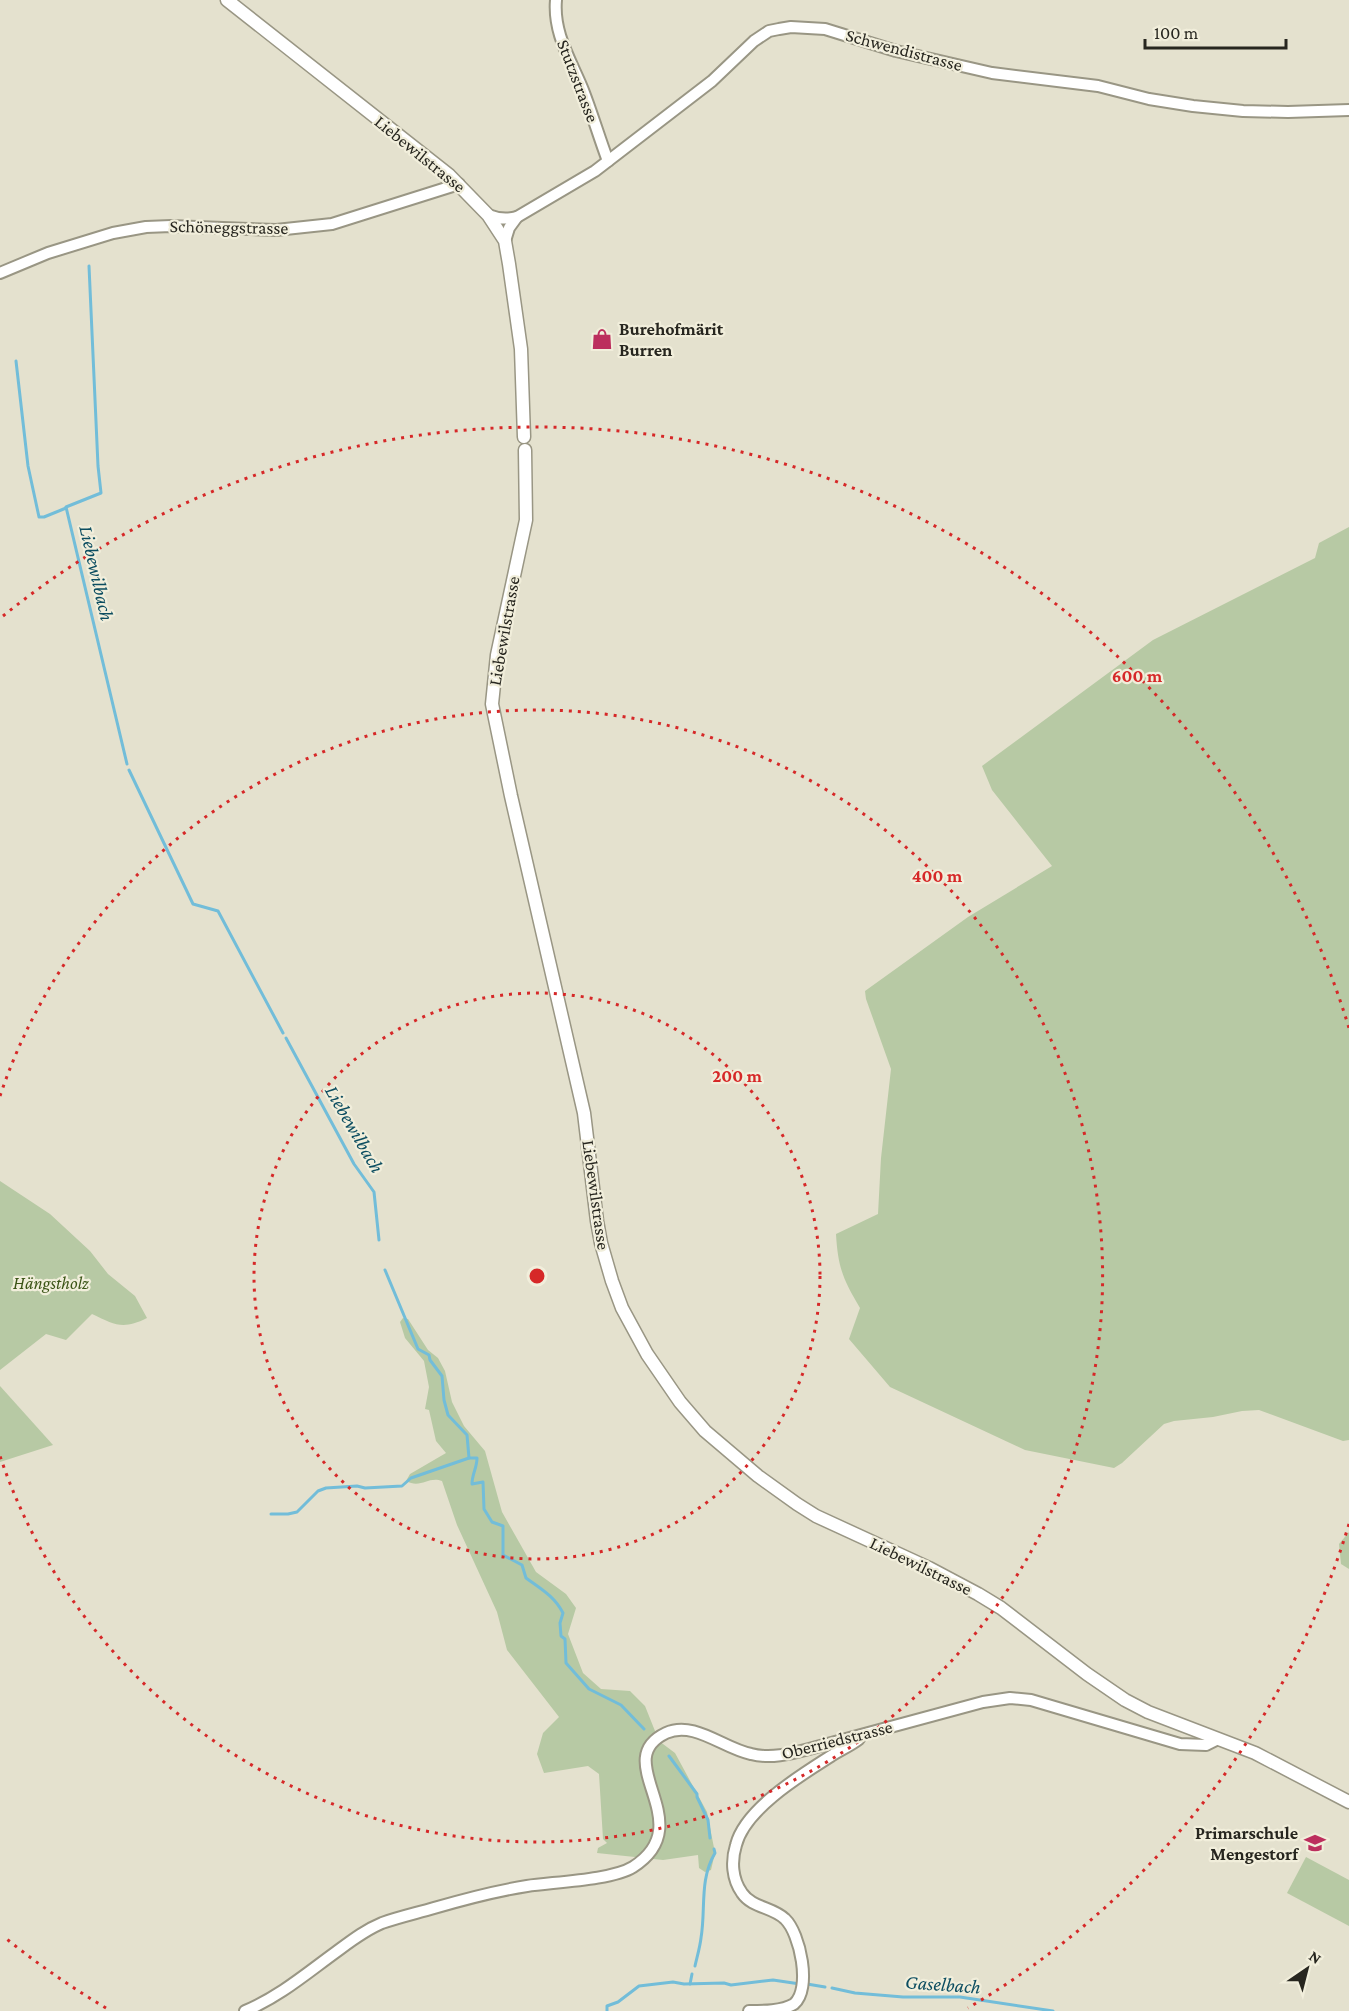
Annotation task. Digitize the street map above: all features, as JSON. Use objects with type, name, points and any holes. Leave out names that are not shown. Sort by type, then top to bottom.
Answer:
[{"type":"street","name":"Liebewilstrasse","points":[[227,0],[459,184],[488,215],[505,241],[521,349],[524,436]]},
{"type":"street","name":"Stutzstrasse","points":[[556,0],[556,22],[562,45],[582,88],[608,161]]},
{"type":"street","name":"Schwendistrasse","points":[[517,217],[608,161],[711,81],[760,37],[769,32],[791,27],[825,29],[896,51],[992,73],[1098,86],[1149,99],[1193,106],[1265,111],[1349,110]]},
{"type":"street","name":"Schöneggstrasse","points":[[0,273],[48,252],[113,233],[146,227],[276,230],[332,224],[459,184]]},
{"type":"street","points":[[488,215],[498,219],[517,217]]},
{"type":"street","points":[[505,241],[509,228],[517,217]]},
{"type":"street","name":"Liebewilstrasse","points":[[525,450],[526,520],[497,655],[492,704],[584,1113],[601,1244],[615,1290],[634,1332],[660,1374],[695,1420],[728,1451],[780,1493],[816,1516],[929,1568],[978,1594],[1125,1700],[1148,1712],[1271,1761],[1349,1802]]},
{"type":"street","name":"Oberriedstrasse","points":[[245,2011],[270,1999],[349,1942],[383,1923],[485,1894],[610,1875],[633,1867],[654,1846],[660,1831],[660,1814],[645,1763],[650,1748],[665,1734],[677,1730],[692,1731],[741,1752],[760,1756],[794,1753],[983,1702],[1018,1698],[1053,1706],[1180,1744],[1206,1745],[1218,1739]]},
{"type":"street","points":[[749,2011],[778,2010],[792,2005],[801,1994],[804,1980],[796,1941],[788,1922],[778,1913],[747,1899],[738,1887],[733,1865],[737,1839],[746,1823],[759,1808],[863,1735]]},
{"type":"green space","points":[[1349,527],[1349,1440],[1343,1441],[1259,1410],[1164,1424],[1114,1468],[1025,1450],[890,1387],[849,1339],[860,1308],[842,1273],[836,1234],[878,1214],[881,1158],[891,1069],[865,991],[968,917],[1052,866],[992,790],[982,766],[1153,640],[1315,558],[1319,543]]},
{"type":"green space","name":"Hängstholz","points":[[0,1181],[50,1214],[90,1251],[108,1274],[135,1296],[147,1318],[132,1324],[119,1325],[92,1314],[66,1340],[46,1334],[0,1370]]},
{"type":"green space","points":[[403,1318],[408,1319],[428,1350],[438,1358],[445,1371],[452,1402],[464,1426],[485,1451],[502,1512],[536,1572],[566,1594],[576,1608],[568,1634],[583,1673],[601,1689],[630,1691],[645,1706],[659,1741],[675,1753],[707,1812],[715,1853],[711,1870],[705,1872],[699,1868],[698,1855],[663,1860],[597,1853],[598,1848],[607,1843],[603,1839],[599,1774],[588,1766],[544,1773],[537,1754],[543,1733],[559,1717],[507,1650],[497,1612],[457,1525],[442,1481],[433,1480],[416,1484],[406,1481],[410,1474],[446,1453],[436,1441],[429,1410],[425,1409],[429,1387],[424,1361],[405,1338],[400,1322]]},
{"type":"green space","points":[[0,1386],[53,1445],[0,1462]]},
{"type":"green space","points":[[1349,1532],[1349,1569],[1341,1564],[1339,1544]]},
{"type":"green space","points":[[1306,1857],[1349,1880],[1349,1926],[1287,1893]]},
{"type":"waterway","name":"Liebewilbach","points":[[89,266],[101,493],[66,507],[127,764]]},
{"type":"waterway","points":[[16,361],[28,466],[39,517],[66,508]]},
{"type":"waterway","name":"Liebewilbach","points":[[129,770],[193,904],[218,911],[283,1033]]},
{"type":"waterway","name":"Liebewilbach","points":[[286,1038],[354,1164],[374,1192],[379,1240]]},
{"type":"waterway","name":"Liebewilbach","points":[[385,1270],[418,1349],[429,1355],[442,1376],[448,1415],[467,1435],[469,1458],[477,1458],[472,1484],[483,1482],[484,1509],[492,1522],[503,1526],[503,1555],[522,1565],[526,1578],[551,1597],[563,1613],[560,1623],[561,1636],[565,1639],[566,1663],[589,1689],[621,1705],[644,1729]]},
{"type":"waterway","points":[[271,1514],[297,1512],[318,1491],[326,1488],[402,1486],[411,1478],[469,1458]]},
{"type":"waterway","name":"Liebewilbach","points":[[669,1756],[697,1794],[708,1820],[710,1838]]},
{"type":"waterway","name":"Liebewilbach","points":[[695,1966],[700,1945],[705,1884],[715,1853],[714,1849]]},
{"type":"waterway","points":[[690,1984],[692,1974]]},
{"type":"waterway","name":"Gaselbach","points":[[607,2011],[607,2006],[618,2002],[639,1986],[673,1982],[731,1985],[773,1980],[800,1984]]},
{"type":"waterway","name":"Gaselbach","points":[[807,1984],[825,1987]]},
{"type":"waterway","name":"Gaselbach","points":[[832,1988],[855,1993],[903,1997],[960,1997],[1053,2011]]},
{"type":"place","name":"Burehofmärit Burren","points":[[602,339]]},
{"type":"place","name":"Primarschule Mengestorf","points":[[1315,1843]]}]
